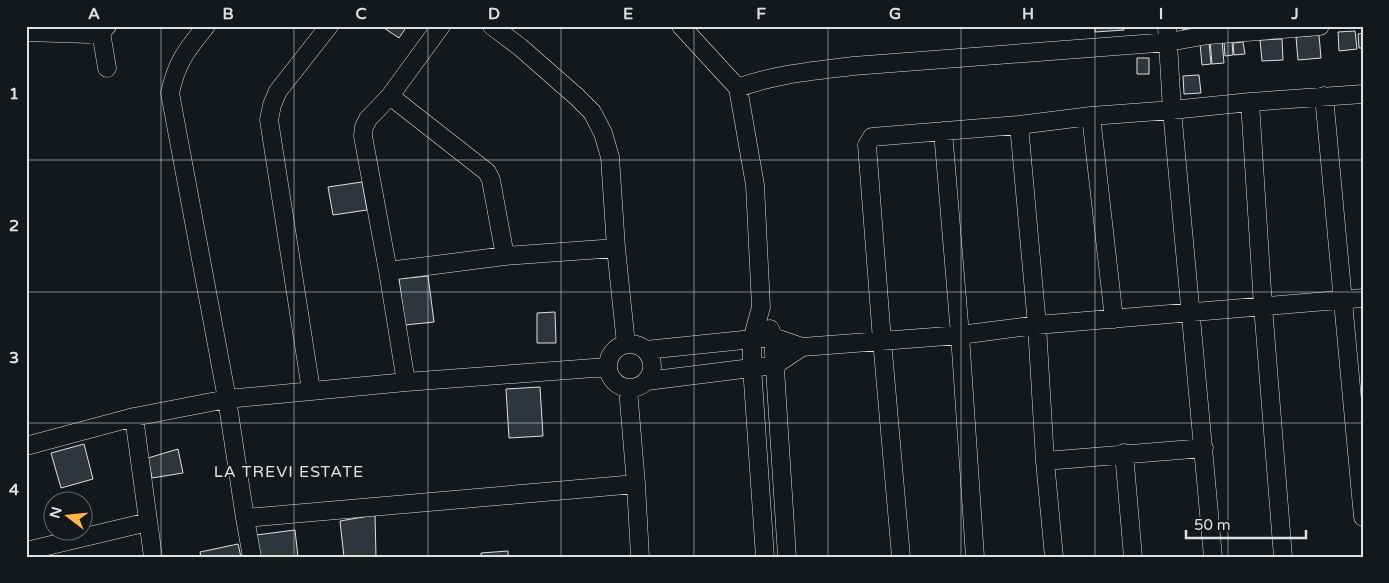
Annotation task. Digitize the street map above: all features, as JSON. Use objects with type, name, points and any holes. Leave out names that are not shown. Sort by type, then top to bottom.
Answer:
[{"type":"street","points":[[206,26],[184,54],[175,72],[170,93],[227,399],[252,557]]},
{"type":"street","points":[[311,390],[269,120],[272,105],[278,91],[329,26]]},
{"type":"street","points":[[406,382],[363,136],[364,127],[368,119],[390,96],[441,26]]},
{"type":"street","points":[[492,26],[520,47],[577,97],[592,112],[603,133],[610,157],[616,248],[626,344]]},
{"type":"street","points":[[681,26],[738,88],[755,186],[761,308],[752,340],[752,367],[765,557]]},
{"type":"street","points":[[738,88],[761,79],[817,70],[1168,34],[1208,35],[1320,26]]},
{"type":"street","points":[[26,32],[96,30],[108,68]]},
{"type":"street","points":[[1168,34],[1172,110],[1192,313],[1212,557]]},
{"type":"street","points":[[901,557],[867,144],[872,137],[1019,125],[1091,116],[1250,102],[1363,94]]},
{"type":"street","points":[[390,96],[487,172],[491,180],[505,256]]},
{"type":"street","points":[[1324,96],[1363,517]]},
{"type":"street","points":[[1250,102],[1263,306],[1283,557]]},
{"type":"street","points":[[1091,116],[1114,319]]},
{"type":"street","points":[[1019,125],[1037,325],[1045,461],[1054,557]]},
{"type":"street","points":[[943,131],[960,335],[975,557]]},
{"type":"street","points":[[388,271],[505,256],[616,248]]},
{"type":"street","points":[[646,350],[773,337],[802,347],[960,335],[1037,325],[1363,298]]},
{"type":"street","points":[[761,308],[773,337],[787,557]]},
{"type":"street","points":[[647,381],[652,371],[652,360],[646,350],[637,344],[626,344],[616,348],[609,356],[607,367],[610,377],[617,386],[628,389],[638,387],[647,381],[775,365],[802,347]]},
{"type":"street","points":[[26,446],[134,417],[227,399],[406,382],[607,367]]},
{"type":"street","points":[[628,389],[640,557]]},
{"type":"street","points":[[134,417],[153,557]]},
{"type":"street","points":[[1045,461],[1124,453],[1204,448]]},
{"type":"street","points":[[1124,453],[1133,557]]},
{"type":"street","points":[[245,518],[636,484]]},
{"type":"street","points":[[26,551],[148,522]]},
{"type":"building","points":[[381,26],[407,26],[399,38]]},
{"type":"building","points":[[1095,26],[1123,26],[1124,30],[1095,32]]},
{"type":"building","points":[[1176,26],[1191,26],[1192,29],[1183,30],[1182,27]]},
{"type":"building","points":[[1355,31],[1357,49],[1339,51],[1338,32]]},
{"type":"building","points":[[1363,33],[1363,48],[1359,48],[1358,34]]},
{"type":"building","points":[[1319,35],[1321,58],[1298,60],[1296,37]]},
{"type":"building","points":[[1282,39],[1283,60],[1262,61],[1260,40]]},
{"type":"building","points":[[1210,40],[1222,40],[1224,63],[1212,64]]},
{"type":"building","points":[[1224,42],[1232,42],[1233,55],[1225,56]]},
{"type":"building","points":[[1243,42],[1245,54],[1234,55],[1233,43]]},
{"type":"building","points":[[1209,43],[1211,64],[1202,65],[1200,44]]},
{"type":"building","points":[[1137,58],[1149,58],[1149,74],[1137,74]]},
{"type":"building","points":[[1199,75],[1201,93],[1184,94],[1183,76]]},
{"type":"building","points":[[362,182],[367,210],[333,215],[328,187]]},
{"type":"building","points":[[428,276],[434,322],[405,325],[399,279]]},
{"type":"building","points":[[555,312],[556,343],[537,343],[537,313]]},
{"type":"building","points":[[540,387],[543,436],[509,438],[506,389]]},
{"type":"building","points":[[84,444],[93,479],[61,488],[51,453]]},
{"type":"building","points":[[178,449],[183,473],[152,478],[148,458]]},
{"type":"building","points":[[375,515],[376,557],[344,557],[340,521]]},
{"type":"building","points":[[295,530],[298,557],[258,557],[256,535]]},
{"type":"building","points":[[238,544],[241,557],[201,557],[200,552]]},
{"type":"building","points":[[508,551],[508,557],[481,557],[481,553]]},
{"type":"district","name":"LA TREVI ESTATE","points":[[289,471]]}]
